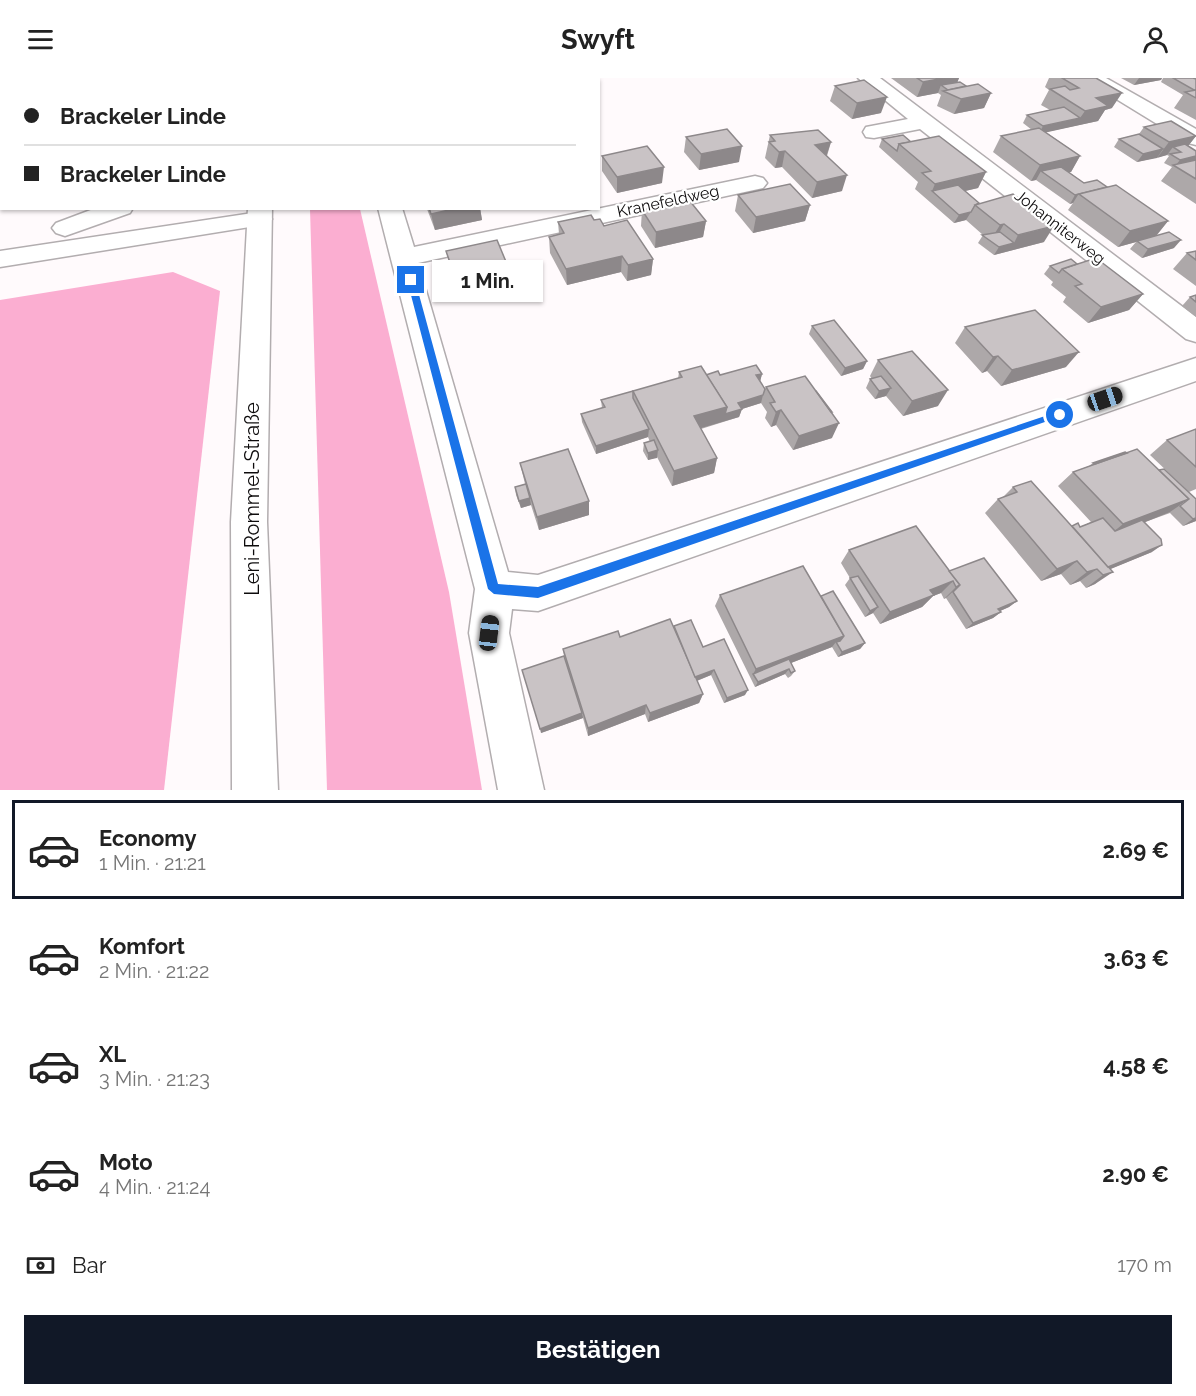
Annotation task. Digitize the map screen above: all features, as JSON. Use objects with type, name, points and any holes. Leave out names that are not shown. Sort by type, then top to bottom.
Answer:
[{"type":"main road","name":"Johanniterweg","points":[[868,78],[1196,333]]},
{"type":"main road","points":[[1092,78],[1196,138]]},
{"type":"main road","points":[[874,132],[924,122]]},
{"type":"main road","name":"Kranefeldweg","points":[[405,257],[602,210],[755,183]]},
{"type":"main road","points":[[65,228],[115,210]]},
{"type":"main road","points":[[0,241],[170,210]]},
{"type":"main road","points":[[391,210],[494,589],[489,633],[521,790]]},
{"type":"main road","points":[[0,259],[260,214]]},
{"type":"main road","name":"Leni-Rommel-Straße","points":[[255,790],[249,522],[260,214]]},
{"type":"main road","points":[[494,589],[538,593],[1196,369]]},
{"type":"shaded area","points":[[310,210],[360,210],[449,592],[482,790],[327,790]]},
{"type":"shaded area","points":[[173,272],[220,291],[164,790],[0,790],[0,300]]},
{"type":"building","points":[[917,78],[944,78],[923,82]]},
{"type":"building","points":[[1062,78],[1096,78],[1122,93],[1096,98],[1108,106],[1085,111],[1050,89],[1065,86],[1070,90],[1079,88]]},
{"type":"building","points":[[1173,78],[1196,79],[1196,90],[1194,90]]},
{"type":"building","points":[[864,80],[887,97],[857,103],[835,86]]},
{"type":"building","points":[[960,82],[966,86],[948,90],[941,85]]},
{"type":"building","points":[[978,84],[991,93],[961,99],[943,91]]},
{"type":"building","points":[[1196,90],[1196,98],[1185,92]]},
{"type":"building","points":[[1064,107],[1080,118],[1043,126],[1027,115]]},
{"type":"building","points":[[1171,121],[1196,136],[1169,142],[1144,127]]},
{"type":"building","points":[[1039,128],[1080,156],[1040,165],[1001,136]]},
{"type":"building","points":[[727,129],[742,146],[701,154],[686,137]]},
{"type":"building","points":[[818,130],[831,142],[815,145],[847,175],[817,182],[785,151],[779,152],[769,142],[775,141],[770,135]]},
{"type":"building","points":[[1139,134],[1163,149],[1143,154],[1119,139]]},
{"type":"building","points":[[903,135],[911,142],[899,144],[897,151],[882,139]]},
{"type":"building","points":[[939,136],[986,172],[935,184],[922,173],[931,171],[899,144]]},
{"type":"building","points":[[1185,144],[1196,151],[1196,156],[1180,160],[1170,154],[1181,152],[1173,147]]},
{"type":"building","points":[[647,146],[664,167],[617,177],[602,156]]},
{"type":"building","points":[[1196,160],[1196,179],[1173,165]]},
{"type":"building","points":[[1061,167],[1084,183],[1097,180],[1107,187],[1075,195],[1041,171]]},
{"type":"building","points":[[790,184],[810,205],[756,217],[738,195]]},
{"type":"building","points":[[958,185],[979,203],[971,212],[959,215],[932,191]]},
{"type":"building","points":[[1116,185],[1168,221],[1130,231],[1079,194]]},
{"type":"building","points":[[1013,194],[1054,226],[1018,235],[1004,224],[1000,225],[975,205]]},
{"type":"building","points":[[689,200],[706,221],[656,232],[642,210]]},
{"type":"building","points":[[430,210],[449,210],[431,214]]},
{"type":"building","points":[[591,215],[594,220],[600,219],[604,226],[627,220],[653,259],[628,265],[622,256],[566,269],[549,237],[564,233],[558,222]]},
{"type":"building","points":[[1000,232],[1014,243],[999,247],[982,235]]},
{"type":"building","points":[[1169,232],[1181,240],[1148,249],[1137,241]]},
{"type":"building","points":[[497,240],[509,269],[456,280],[446,251]]},
{"type":"building","points":[[1196,251],[1196,260],[1187,253]]},
{"type":"building","points":[[1096,258],[1143,294],[1101,307],[1075,286],[1082,284],[1062,269]]},
{"type":"building","points":[[1071,259],[1077,264],[1062,269],[1059,273],[1050,266]]},
{"type":"building","points":[[1035,310],[1079,352],[1012,370],[998,356],[993,357],[965,327]]},
{"type":"building","points":[[834,320],[867,361],[845,368],[812,326]]},
{"type":"building","points":[[912,351],[948,390],[912,401],[878,360]]},
{"type":"building","points":[[756,365],[762,374],[756,375],[765,389],[763,395],[738,403],[742,409],[725,414],[727,407],[706,375],[718,371],[720,375]]},
{"type":"building","points":[[701,366],[727,407],[694,416],[717,458],[674,471],[633,391],[682,377],[679,372]]},
{"type":"building","points":[[805,376],[839,423],[799,436],[781,410],[776,412],[770,403],[775,402],[766,387]]},
{"type":"building","points":[[881,376],[891,388],[879,391],[870,379]]},
{"type":"building","points":[[633,391],[633,398],[649,429],[596,446],[581,414],[605,407],[601,400]]},
{"type":"building","points":[[1196,429],[1196,467],[1167,440]]},
{"type":"building","points":[[654,440],[658,450],[648,453],[644,443]]},
{"type":"building","points":[[568,449],[589,501],[537,517],[520,463]]},
{"type":"building","points":[[1137,449],[1189,499],[1123,524],[1073,472]]},
{"type":"building","points":[[1125,452],[1127,453],[1093,463]]},
{"type":"building","points":[[1164,469],[1196,499],[1196,518],[1193,519],[1180,506],[1189,499],[1159,470]]},
{"type":"building","points":[[1031,481],[1113,572],[1103,575],[1097,569],[1087,572],[1077,561],[1057,569],[998,499],[1017,492],[1013,487]]},
{"type":"building","points":[[526,484],[530,498],[519,501],[515,487]]},
{"type":"building","points":[[1103,518],[1115,531],[1142,520],[1161,539],[1162,545],[1108,567],[1072,526],[1078,523],[1080,527]]},
{"type":"building","points":[[916,526],[960,585],[956,587],[953,581],[930,590],[934,595],[890,612],[849,550]]},
{"type":"building","points":[[984,558],[1017,601],[998,609],[1001,612],[973,623],[953,592],[960,585],[949,571]]},
{"type":"building","points":[[803,566],[844,636],[756,669],[720,595]]},
{"type":"building","points":[[858,576],[878,607],[870,611],[850,578]]},
{"type":"building","points":[[833,591],[865,643],[842,652],[836,642],[844,636],[821,596]]},
{"type":"building","points":[[670,619],[703,694],[650,713],[646,705],[588,728],[563,649],[618,631],[620,637]]},
{"type":"building","points":[[691,620],[703,647],[724,639],[748,690],[727,698],[714,670],[695,677],[674,626]]},
{"type":"building","points":[[564,656],[582,713],[540,729],[522,670]]},
{"type":"building","points":[[789,659],[795,671],[791,673],[789,669],[758,682],[753,674]]},
{"type":"route","points":[[411,280],[494,589],[538,593],[1060,415]]}]
